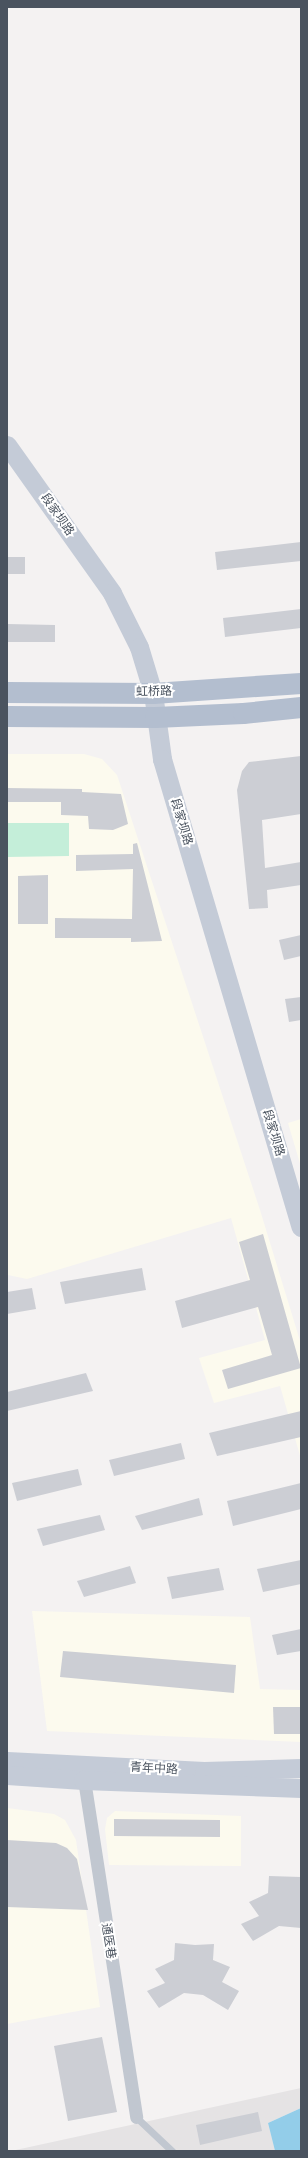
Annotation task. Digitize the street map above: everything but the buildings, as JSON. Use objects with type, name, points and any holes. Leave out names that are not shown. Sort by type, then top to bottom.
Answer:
[{"type":"main road","name":"虹桥路","points":[[7,692],[152,693],[301,683]]},
{"type":"main road","name":"虹桥路","points":[[7,716],[155,717],[243,713],[301,707]]},
{"type":"street","name":"段家坝路","points":[[7,445],[112,593],[139,646],[152,693],[162,759],[301,1227]]},
{"type":"street","name":"青年中路","points":[[7,1760],[83,1772],[301,1788]]},
{"type":"street","name":"青年中路","points":[[7,1775],[301,1768]]},
{"type":"street","name":"通医巷","points":[[83,1772],[136,2117]]},
{"type":"lane","points":[[136,2117],[172,2151]]},
{"type":"shaded area","points":[[7,754],[84,754],[102,759],[117,775],[260,1210],[301,1344],[301,1459],[280,1386],[214,1403],[199,1358],[265,1340],[231,1218],[27,1279],[8,1275]]},
{"type":"shaded area","points":[[301,1119],[301,1167],[288,1123]]},
{"type":"shaded area","points":[[32,1611],[250,1617],[260,1689],[301,1690],[301,1742],[47,1731]]},
{"type":"shaded area","points":[[7,1808],[54,1814],[65,1820],[76,1840],[100,2007],[7,2024]]},
{"type":"shaded area","points":[[115,1811],[241,1816],[241,1866],[109,1865],[105,1829],[107,1818]]},
{"type":"shaded area","points":[[301,2088],[301,2108],[268,2123],[275,2151],[11,2151]]},
{"type":"green space","points":[[7,823],[69,823],[69,856],[7,857]]},
{"type":"water","points":[[301,2108],[301,2151],[275,2151],[268,2123]]}]
